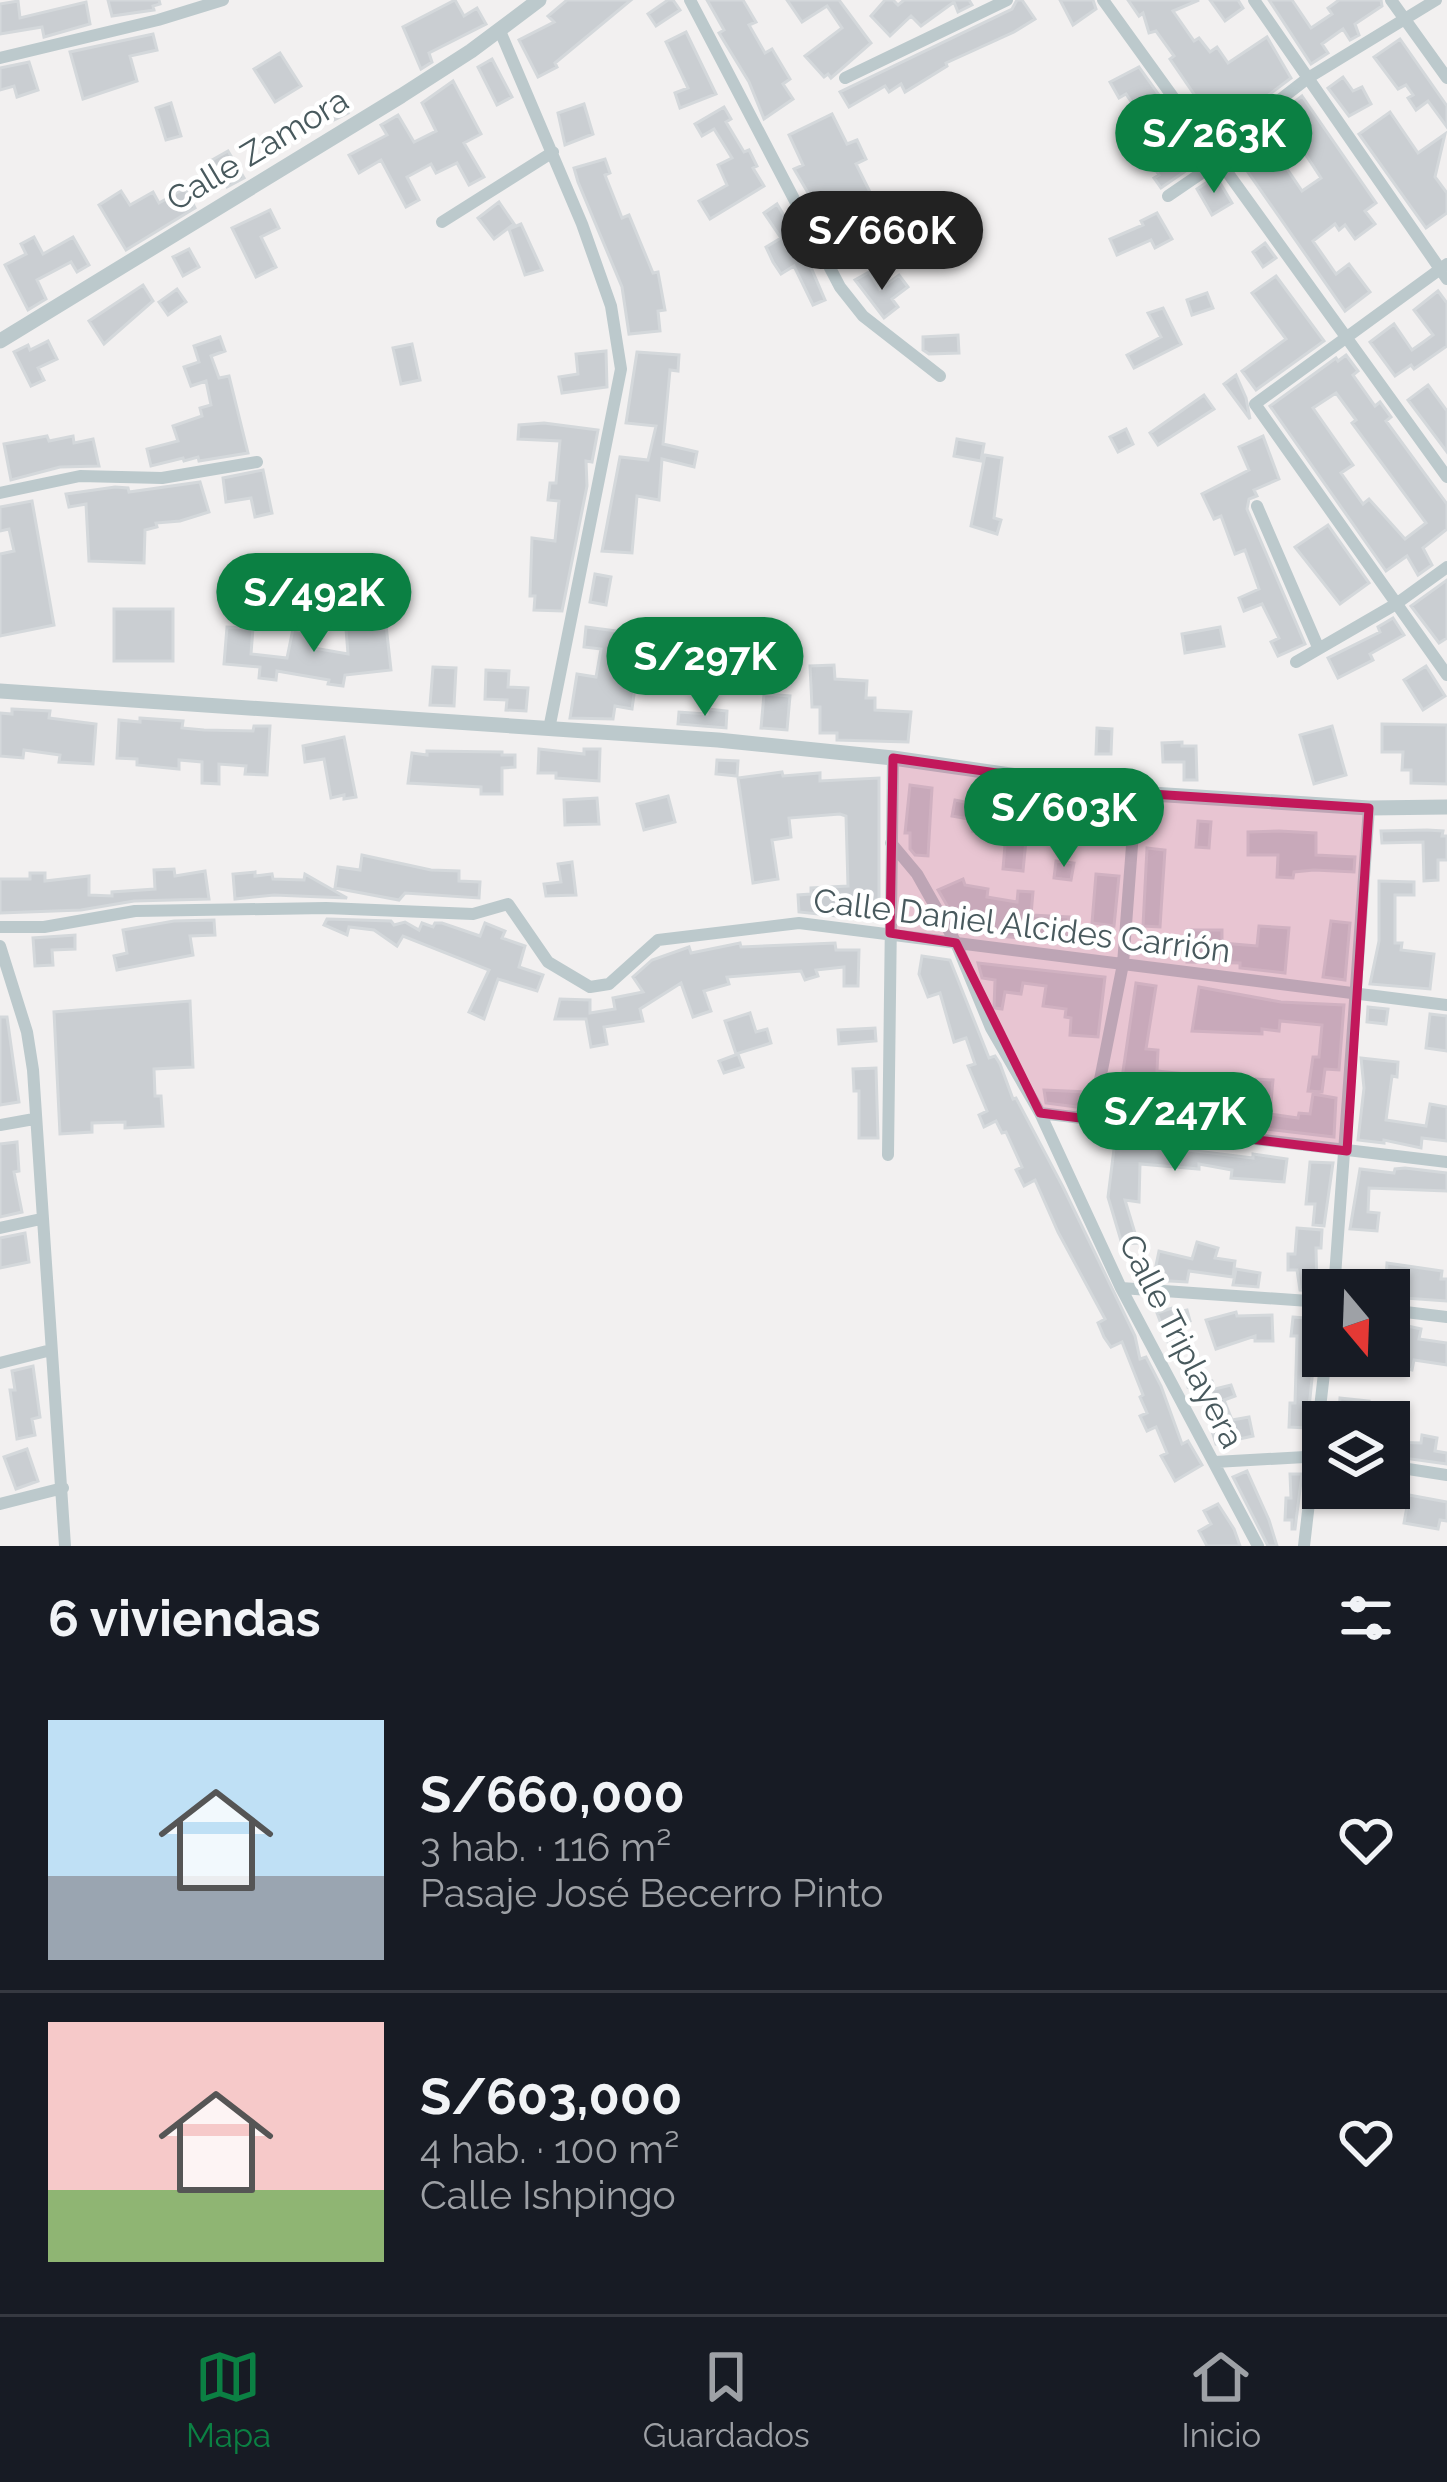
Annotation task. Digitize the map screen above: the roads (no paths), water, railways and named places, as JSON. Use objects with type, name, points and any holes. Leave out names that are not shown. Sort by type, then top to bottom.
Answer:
[{"type":"street","points":[[0,58],[224,0]]},
{"type":"street","name":"Calle Zamora","points":[[0,341],[400,96],[539,0]]},
{"type":"street","points":[[690,0],[840,287],[863,316],[940,376]]},
{"type":"street","points":[[845,78],[1007,0]]},
{"type":"street","points":[[1103,0],[1447,477]]},
{"type":"street","points":[[1254,0],[1444,270],[1255,404],[1447,675]]},
{"type":"street","points":[[1391,0],[1447,78]]},
{"type":"street","points":[[1168,196],[1209,168],[1215,150],[1308,78],[1436,0]]},
{"type":"street","points":[[500,31],[553,152],[611,306],[621,369],[549,729]]},
{"type":"street","points":[[442,222],[553,152]]},
{"type":"street","points":[[0,493],[80,476],[162,478],[257,462]]},
{"type":"street","points":[[1257,506],[1318,647]]},
{"type":"street","points":[[1296,662],[1396,604],[1447,567]]},
{"type":"street","points":[[0,691],[893,758],[1136,793],[1370,808],[1447,807]]},
{"type":"street","points":[[888,1155],[893,758]]},
{"type":"street","points":[[1092,1120],[1123,964],[1136,793]]},
{"type":"street","points":[[1336,1269],[1370,808]]},
{"type":"street","name":"Calle Triplayera","points":[[890,843],[917,874],[956,943],[992,1028],[1040,1113],[1121,1288],[1258,1546]]},
{"type":"street","name":"Calle Daniel Alcides Carrión","points":[[0,927],[44,927],[135,911],[326,908],[472,914],[508,904],[548,962],[590,988],[609,984],[658,940],[799,923],[1447,1005]]},
{"type":"street","points":[[0,946],[27,1032],[65,1546]]},
{"type":"street","points":[[1040,1113],[1447,1162]]},
{"type":"street","points":[[0,1125],[34,1119]]},
{"type":"street","points":[[0,1228],[41,1219]]},
{"type":"street","points":[[1121,1288],[1302,1301]]},
{"type":"street","points":[[1410,1313],[1447,1317]]},
{"type":"street","points":[[0,1363],[51,1351]]},
{"type":"street","points":[[1214,1462],[1302,1456]]},
{"type":"street","points":[[1410,1469],[1447,1474]]},
{"type":"street","points":[[0,1504],[63,1488]]},
{"type":"street","points":[[1304,1546],[1310,1509]]}]
